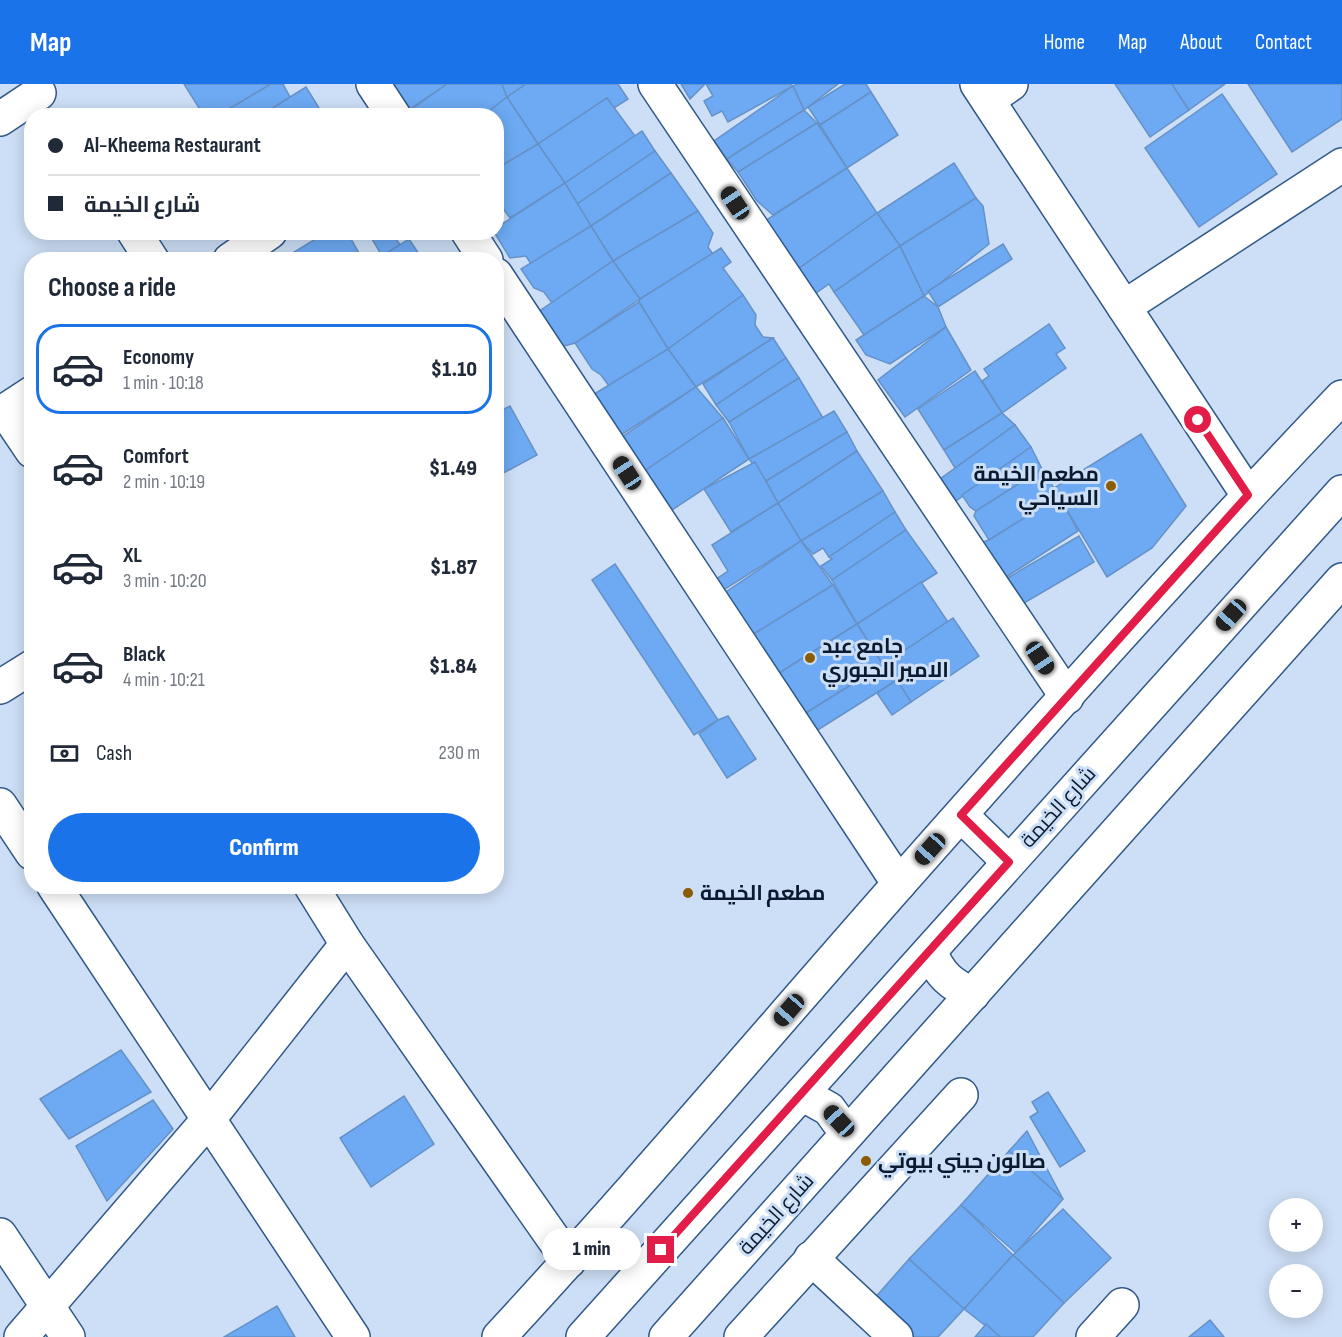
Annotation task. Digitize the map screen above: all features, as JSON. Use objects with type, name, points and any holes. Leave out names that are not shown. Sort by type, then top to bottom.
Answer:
[{"type":"street","points":[[373,84],[389,108]]},
{"type":"street","points":[[655,84],[1067,697]]},
{"type":"street","points":[[992,89],[1124,307],[1248,495]]},
{"type":"street","points":[[0,119],[42,98]]},
{"type":"street","points":[[1124,307],[1342,165]]},
{"type":"street","points":[[241,252],[259,240]]},
{"type":"street","points":[[504,287],[899,884]]},
{"type":"street","points":[[499,1337],[569,1261],[899,884],[1248,495],[1342,397]]},
{"type":"street","points":[[24,398],[2,413],[24,441]]},
{"type":"street","name":"شارع الخيمة","points":[[583,1337],[1342,492]]},
{"type":"street","name":"شارع الخيمة","points":[[666,1337],[1342,580]]},
{"type":"street","points":[[0,687],[24,672]]},
{"type":"street","points":[[0,805],[24,841]]},
{"type":"street","points":[[961,815],[1009,862]]},
{"type":"street","points":[[59,894],[353,1337]]},
{"type":"street","points":[[316,894],[347,944],[569,1261]]},
{"type":"street","points":[[21,1337],[208,1120],[347,944]]},
{"type":"street","points":[[930,951],[946,979],[958,988],[973,994]]},
{"type":"street","points":[[802,1094],[829,1109],[847,1134]]},
{"type":"street","points":[[741,1337],[961,1095]]},
{"type":"street","points":[[0,1235],[68,1337]]},
{"type":"street","points":[[811,1258],[896,1337]]},
{"type":"street","points":[[1093,1337],[1122,1305]]},
{"type":"building","points":[[184,84],[271,84],[230,108],[199,108]]},
{"type":"building","points":[[271,84],[283,84],[290,97],[273,108],[230,108]]},
{"type":"building","points":[[388,84],[447,84],[411,108],[405,108]]},
{"type":"building","points":[[447,84],[502,84],[507,97],[493,108],[413,108]]},
{"type":"building","points":[[502,84],[526,84],[507,97]]},
{"type":"building","points":[[526,84],[618,84],[628,99],[614,108],[607,98],[538,144],[507,97]]},
{"type":"building","points":[[681,84],[705,84],[690,99]]},
{"type":"building","points":[[706,84],[791,84],[793,86],[728,122],[722,111],[712,116],[704,101],[713,96]]},
{"type":"building","points":[[797,84],[838,84],[804,110],[793,86]]},
{"type":"building","points":[[845,84],[866,84],[871,92],[820,125],[808,107]]},
{"type":"building","points":[[1115,84],[1172,84],[1189,110],[1150,137]]},
{"type":"building","points":[[1172,84],[1225,84],[1189,110]]},
{"type":"building","points":[[1248,84],[1342,84],[1342,119],[1292,152]]},
{"type":"building","points":[[793,86],[804,110],[727,159],[714,141]]},
{"type":"building","points":[[306,87],[319,108],[273,108]]},
{"type":"building","points":[[871,92],[898,135],[847,168],[820,125]]},
{"type":"building","points":[[1222,94],[1277,174],[1199,227],[1145,148]]},
{"type":"building","points":[[507,97],[538,144],[504,164],[504,108],[493,108]]},
{"type":"building","points":[[607,98],[635,136],[565,183],[538,144]]},
{"type":"building","points":[[804,110],[817,123],[738,172],[727,159]]},
{"type":"building","points":[[817,123],[847,168],[773,215],[757,201],[738,172]]},
{"type":"building","points":[[642,131],[655,151],[577,204],[565,183]]},
{"type":"building","points":[[538,144],[565,183],[510,218],[504,210],[504,164]]},
{"type":"building","points":[[655,151],[671,173],[591,226],[577,204]]},
{"type":"building","points":[[954,163],[976,198],[900,246],[877,213]]},
{"type":"building","points":[[847,168],[877,213],[791,274],[757,226]]},
{"type":"building","points":[[671,173],[698,211],[613,261],[591,226]]},
{"type":"building","points":[[565,183],[591,226],[531,264],[526,256],[510,258],[499,240],[504,240],[504,223]]},
{"type":"building","points":[[976,198],[983,206],[989,244],[924,296],[900,246]]},
{"type":"building","points":[[698,211],[713,233],[708,247],[713,254],[640,299],[613,261]]},
{"type":"building","points":[[877,213],[900,246],[834,292],[829,284],[809,298],[791,274]]},
{"type":"building","points":[[591,226],[613,261],[552,303],[544,292],[534,288],[521,269]]},
{"type":"building","points":[[314,240],[352,240],[358,252],[294,252]]},
{"type":"building","points":[[373,240],[397,240],[400,245],[389,252],[380,252]]},
{"type":"building","points":[[410,240],[418,252],[388,252]]},
{"type":"building","points":[[1003,244],[1012,259],[938,307],[928,291]]},
{"type":"building","points":[[900,246],[924,296],[864,335],[834,292]]},
{"type":"building","points":[[721,248],[731,262],[723,268],[743,295],[668,349],[639,302],[640,299]]},
{"type":"building","points":[[613,261],[640,299],[575,343],[554,349],[532,316]]},
{"type":"building","points":[[743,295],[756,315],[755,325],[763,337],[773,338],[696,387],[668,349]]},
{"type":"building","points":[[924,296],[938,307],[946,327],[890,364],[866,355],[856,340]]},
{"type":"building","points":[[639,302],[668,349],[609,386],[601,375],[592,369],[575,343]]},
{"type":"building","points":[[1049,324],[1065,348],[1056,354],[1066,368],[1002,413],[982,381],[989,376],[984,369]]},
{"type":"building","points":[[946,327],[971,370],[905,417],[878,380]]},
{"type":"building","points":[[773,338],[786,358],[716,405],[703,384]]},
{"type":"building","points":[[668,349],[696,387],[618,437],[615,423],[591,396]]},
{"type":"building","points":[[786,358],[799,378],[729,422],[716,405]]},
{"type":"building","points":[[975,371],[1002,413],[944,450],[918,409]]},
{"type":"building","points":[[799,378],[823,418],[749,459],[729,422]]},
{"type":"building","points":[[696,387],[723,418],[643,472],[622,437]]},
{"type":"building","points":[[510,406],[537,455],[504,473],[504,409]]},
{"type":"building","points":[[834,411],[847,432],[766,481],[749,459]]},
{"type":"building","points":[[1002,413],[1015,425],[955,468],[944,450]]},
{"type":"building","points":[[723,418],[749,459],[669,512],[643,472]]},
{"type":"building","points":[[1015,425],[1031,447],[956,501],[940,479]]},
{"type":"building","points":[[847,432],[857,451],[778,503],[766,481]]},
{"type":"building","points":[[1141,434],[1186,506],[1152,548],[1107,577],[1054,488]]},
{"type":"building","points":[[1031,447],[1042,469],[976,511],[970,507],[962,495]]},
{"type":"building","points":[[857,451],[883,491],[801,541],[778,503]]},
{"type":"building","points":[[755,462],[778,503],[731,532],[704,489]]},
{"type":"building","points":[[1042,469],[1059,496],[989,540],[974,516],[976,511]]},
{"type":"building","points":[[883,491],[895,512],[829,557],[823,548],[813,554],[801,541]]},
{"type":"building","points":[[1059,496],[1078,531],[1000,581],[977,544],[989,540]]},
{"type":"building","points":[[778,503],[801,541],[722,591],[715,580],[728,571],[712,545]]},
{"type":"building","points":[[895,512],[906,530],[832,580],[821,566],[832,559],[829,557]]},
{"type":"building","points":[[906,530],[937,573],[857,624],[832,580]]},
{"type":"building","points":[[1079,536],[1094,562],[1019,606],[1004,580]]},
{"type":"building","points":[[801,541],[833,585],[752,635],[720,596]]},
{"type":"building","points":[[615,564],[718,720],[694,735],[592,580]]},
{"type":"building","points":[[921,582],[948,622],[883,665],[857,624]]},
{"type":"building","points":[[833,585],[857,624],[776,675],[752,635]]},
{"type":"building","points":[[953,618],[979,656],[911,702],[883,665]]},
{"type":"building","points":[[857,624],[883,665],[801,716],[776,675]]},
{"type":"building","points":[[883,665],[897,680],[813,733],[801,716]]},
{"type":"building","points":[[897,680],[911,702],[892,715],[877,693]]},
{"type":"building","points":[[728,716],[756,759],[727,778],[699,734],[718,720]]},
{"type":"building","points":[[121,1050],[151,1092],[69,1139],[40,1099]]},
{"type":"building","points":[[1048,1092],[1085,1151],[1060,1167],[1030,1117],[1038,1112],[1032,1102]]},
{"type":"building","points":[[404,1096],[434,1144],[371,1187],[340,1138]]},
{"type":"building","points":[[153,1100],[173,1129],[107,1201],[76,1146]]},
{"type":"building","points":[[1027,1131],[1063,1199],[1009,1151]]},
{"type":"building","points":[[1009,1151],[1063,1199],[1016,1253],[961,1205]]},
{"type":"building","points":[[961,1205],[1013,1255],[964,1309],[909,1259]]},
{"type":"building","points":[[1063,1209],[1111,1258],[1064,1303],[1013,1255]]},
{"type":"building","points":[[1013,1255],[1064,1303],[1033,1337],[1000,1337],[964,1309]]},
{"type":"building","points":[[909,1259],[964,1309],[938,1337],[897,1337],[866,1308]]},
{"type":"building","points":[[277,1306],[295,1337],[224,1337]]},
{"type":"building","points":[[1210,1320],[1224,1337],[1189,1337]]},
{"type":"building","points":[[986,1324],[1000,1337],[975,1337]]},
{"type":"place","name":"مطعم الخيمة السياحي","points":[[1111,486]]},
{"type":"place","name":"جامع عبد الامير الجبوري","points":[[810,658]]},
{"type":"place","name":"مطعم الخيمة","points":[[688,893]]},
{"type":"place","name":"صالون جيني بيوتي","points":[[866,1161]]},
{"type":"route","points":[[661,1250],[1009,862],[961,815],[1248,495],[1198,420]]}]
